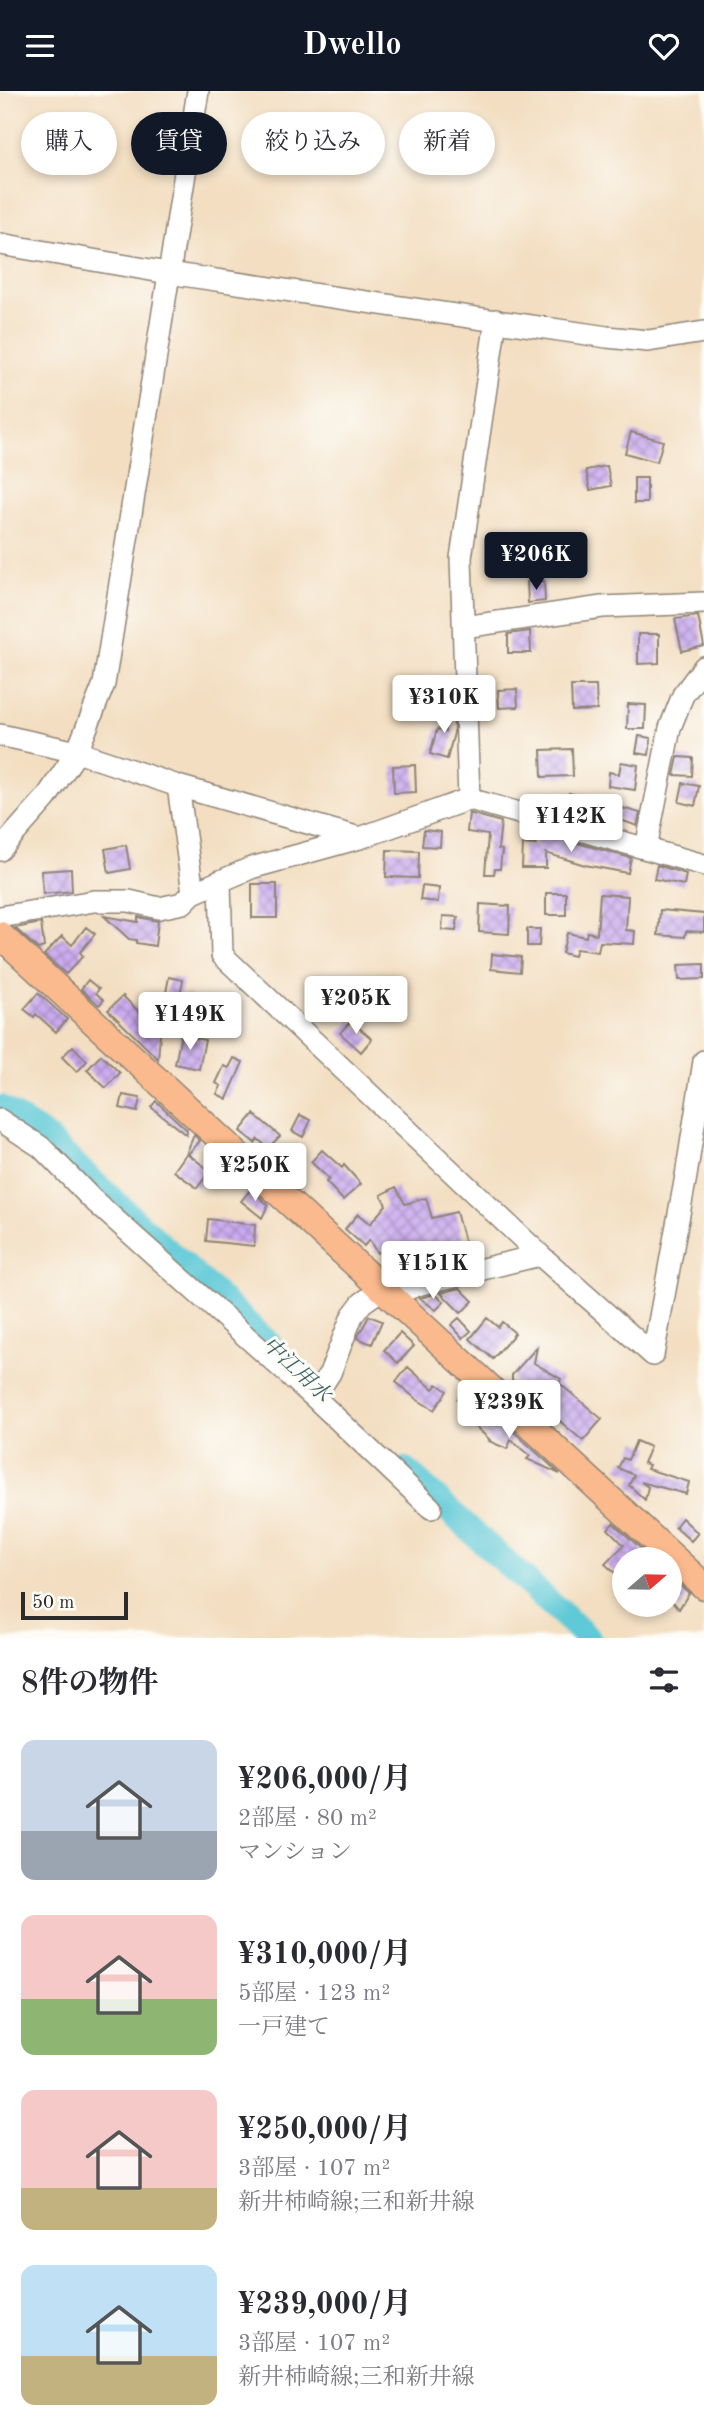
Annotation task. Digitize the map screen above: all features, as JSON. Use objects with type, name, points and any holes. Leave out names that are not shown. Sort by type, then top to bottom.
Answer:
[{"type":"main road","points":[[0,935],[704,1586]]},
{"type":"street","points":[[0,850],[46,798],[76,752],[104,684],[198,91]]},
{"type":"street","points":[[0,244],[168,273],[607,337],[648,341],[704,332]]},
{"type":"street","points":[[469,799],[461,558],[496,320]]},
{"type":"street","points":[[464,627],[602,607],[704,603]]},
{"type":"street","points":[[646,848],[670,728],[684,695],[704,667]]},
{"type":"street","points":[[0,735],[76,752],[178,786],[360,838]]},
{"type":"street","points":[[178,786],[193,893]]},
{"type":"street","points":[[0,917],[94,901],[129,901],[159,908],[183,903],[193,893],[251,868],[360,838],[469,799],[704,865]]},
{"type":"street","points":[[219,881],[222,955],[540,1255],[653,1355],[682,1201],[704,1061]]},
{"type":"street","points":[[0,1120],[41,1147],[92,1199],[314,1397],[431,1508]]},
{"type":"street","points":[[314,1397],[330,1373],[352,1316],[362,1303],[385,1292],[540,1255]]},
{"type":"building","points":[[631,432],[663,441],[657,462],[625,453]]},
{"type":"building","points":[[607,466],[611,486],[590,490],[586,470]]},
{"type":"building","points":[[634,478],[647,478],[647,503],[634,503]]},
{"type":"building","points":[[575,537],[578,567],[555,570],[552,540]]},
{"type":"building","points":[[544,581],[545,601],[528,603],[527,582]]},
{"type":"building","points":[[698,616],[704,646],[682,651],[675,619]]},
{"type":"building","points":[[530,631],[531,653],[508,653],[508,634]]},
{"type":"building","points":[[638,634],[659,634],[659,663],[638,664]]},
{"type":"building","points":[[571,686],[596,686],[597,710],[572,711]]},
{"type":"building","points":[[517,689],[518,707],[499,708],[498,690]]},
{"type":"building","points":[[445,704],[453,704],[454,733],[447,759],[430,754],[437,729],[445,731]]},
{"type":"building","points":[[628,704],[646,705],[645,729],[627,729]]},
{"type":"building","points":[[639,736],[651,738],[649,755],[636,753]]},
{"type":"building","points":[[572,749],[573,776],[542,777],[541,750]]},
{"type":"building","points":[[678,757],[693,758],[692,776],[674,775]]},
{"type":"building","points":[[621,762],[638,765],[635,790],[608,786],[609,772],[619,774]]},
{"type":"building","points":[[415,765],[416,792],[394,793],[393,766]]},
{"type":"building","points":[[683,783],[699,786],[695,806],[679,802]]},
{"type":"building","points":[[569,793],[640,813],[637,826],[566,800]]},
{"type":"building","points":[[469,813],[501,822],[498,849],[502,850],[500,869],[495,869],[494,874],[485,874],[488,835],[467,832]]},
{"type":"building","points":[[424,830],[441,832],[440,847],[422,846]]},
{"type":"building","points":[[538,832],[631,858],[628,873],[585,865],[546,853],[546,868],[522,868],[523,844],[536,845]]},
{"type":"building","points":[[126,845],[130,869],[109,873],[105,849]]},
{"type":"building","points":[[387,850],[419,851],[418,878],[386,877]]},
{"type":"building","points":[[657,865],[686,874],[684,885],[654,879]]},
{"type":"building","points":[[71,869],[72,891],[43,894],[41,871]]},
{"type":"building","points":[[252,884],[277,884],[277,918],[252,918]]},
{"type":"building","points":[[422,886],[439,888],[438,902],[420,900]]},
{"type":"building","points":[[546,893],[566,893],[566,915],[546,915]]},
{"type":"building","points":[[600,894],[628,896],[626,930],[635,931],[634,944],[600,942],[598,952],[576,949],[574,956],[562,953],[567,933],[586,937],[587,932],[597,934]]},
{"type":"building","points":[[480,904],[510,906],[509,934],[479,932]]},
{"type":"building","points":[[660,910],[704,914],[704,932],[686,931],[685,937],[658,935]]},
{"type":"building","points":[[104,916],[138,922],[138,917],[158,921],[155,946],[129,939]]},
{"type":"building","points":[[443,916],[458,917],[456,931],[442,930]]},
{"type":"building","points":[[41,923],[44,947],[38,949],[15,928]]},
{"type":"building","points":[[86,927],[95,934],[80,952],[83,956],[66,974],[44,955],[62,936],[72,945]]},
{"type":"building","points":[[527,929],[540,929],[539,946],[527,946]]},
{"type":"building","points":[[492,954],[521,957],[520,972],[491,969]]},
{"type":"building","points":[[704,964],[704,979],[679,980],[678,965]]},
{"type":"building","points":[[169,977],[183,980],[180,994],[190,995],[187,1012],[163,1008]]},
{"type":"building","points":[[88,980],[99,989],[96,993],[104,1000],[99,1005],[81,989]]},
{"type":"building","points":[[38,993],[67,1019],[56,1032],[36,1014],[34,1017],[24,1009]]},
{"type":"building","points":[[123,996],[150,1023],[151,1009],[162,1010],[158,1059],[108,1010]]},
{"type":"building","points":[[351,1021],[372,1039],[361,1052],[340,1033]]},
{"type":"building","points":[[181,1035],[205,1040],[199,1069],[175,1064]]},
{"type":"building","points":[[73,1046],[87,1061],[77,1072],[62,1057]]},
{"type":"building","points":[[101,1055],[120,1073],[106,1088],[87,1070]]},
{"type":"building","points":[[234,1058],[243,1062],[227,1099],[217,1094],[221,1086],[216,1083],[224,1066],[229,1068]]},
{"type":"building","points":[[123,1095],[140,1098],[137,1112],[120,1108]]},
{"type":"building","points":[[156,1101],[187,1130],[186,1135],[151,1107]]},
{"type":"building","points":[[254,1114],[280,1136],[268,1148],[258,1139],[255,1143],[240,1131]]},
{"type":"building","points":[[300,1115],[311,1120],[303,1137],[292,1131]]},
{"type":"building","points":[[194,1135],[200,1141],[188,1154],[210,1171],[197,1188],[174,1171],[186,1154]]},
{"type":"building","points":[[322,1150],[342,1168],[344,1165],[361,1184],[343,1200],[326,1182],[329,1179],[311,1162]]},
{"type":"building","points":[[396,1187],[405,1204],[426,1198],[432,1218],[456,1212],[468,1255],[455,1259],[451,1245],[425,1252],[428,1263],[404,1269],[396,1242],[377,1253],[369,1240],[364,1246],[345,1229],[358,1214],[370,1224],[386,1205],[381,1195]]},
{"type":"building","points":[[251,1189],[268,1205],[262,1218],[241,1201]]},
{"type":"building","points":[[208,1219],[255,1225],[254,1246],[206,1241]]},
{"type":"building","points":[[460,1288],[473,1301],[461,1313],[441,1293]]},
{"type":"building","points":[[435,1294],[444,1302],[436,1310],[420,1298]]},
{"type":"building","points":[[369,1316],[382,1321],[372,1344],[357,1338]]},
{"type":"building","points":[[459,1318],[471,1331],[463,1338],[451,1325]]},
{"type":"building","points":[[487,1318],[498,1327],[502,1322],[515,1333],[493,1359],[470,1339]]},
{"type":"building","points":[[400,1333],[414,1346],[398,1363],[384,1350]]},
{"type":"building","points":[[537,1347],[534,1363],[561,1379],[559,1383],[602,1419],[583,1441],[512,1380],[512,1375]]},
{"type":"building","points":[[408,1367],[433,1389],[437,1384],[447,1391],[434,1410],[396,1382]]},
{"type":"building","points":[[465,1388],[480,1400],[474,1410],[457,1399]]},
{"type":"building","points":[[486,1416],[497,1425],[500,1419],[560,1474],[527,1459],[530,1456],[511,1440],[507,1449],[489,1441],[476,1427]]},
{"type":"building","points":[[636,1441],[650,1447],[643,1463],[649,1465],[647,1469],[689,1482],[686,1494],[641,1482],[648,1487],[645,1500],[629,1485],[634,1475],[618,1468],[623,1458],[628,1460]]},
{"type":"building","points":[[682,1518],[698,1533],[691,1541],[675,1527]]},
{"type":"building","points":[[613,1523],[639,1547],[622,1547],[624,1545],[608,1529]]},
{"type":"building","points":[[612,1557],[612,1570],[605,1564]]},
{"type":"building","points":[[682,1587],[689,1593],[682,1604]]},
{"type":"waterway","name":"中江用水","points":[[0,1108],[41,1134],[269,1344]]},
{"type":"waterway","name":"中江用水","points":[[405,1470],[588,1638]]}]
